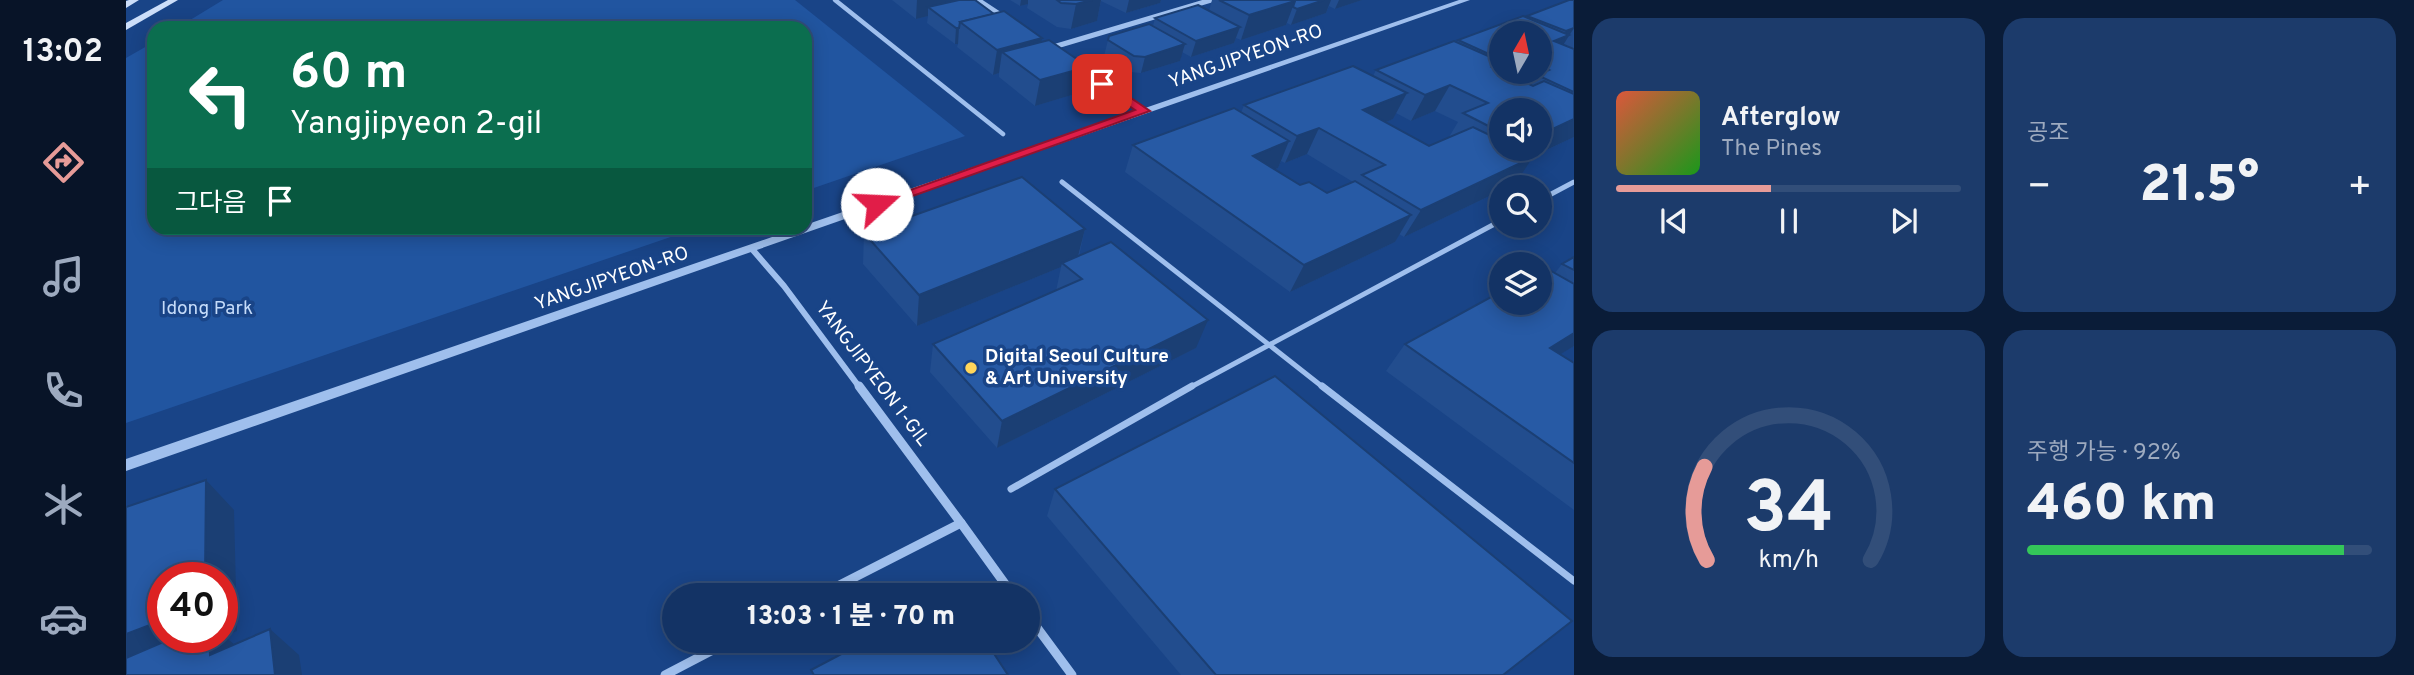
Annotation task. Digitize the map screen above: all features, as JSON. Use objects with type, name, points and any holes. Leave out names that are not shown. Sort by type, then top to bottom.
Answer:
[{"type":"main road","points":[[126,5],[135,0]]},
{"type":"main road","points":[[126,27],[174,0]]},
{"type":"street","points":[[835,0],[1003,134]]},
{"type":"street","points":[[978,0],[1009,21]]},
{"type":"street","points":[[1049,48],[1211,0]]},
{"type":"street","name":"YANGJIPYEON-RO","points":[[812,228],[1466,0]]},
{"type":"street","points":[[1039,41],[1059,55]]},
{"type":"street","points":[[1069,62],[1144,111]]},
{"type":"street","points":[[1062,182],[1574,581]]},
{"type":"street","points":[[1552,194],[1574,182]]},
{"type":"street","points":[[1011,489],[1267,344],[1489,227]]},
{"type":"street","name":"YANGJIPYEON-RO","points":[[126,464],[792,235]]},
{"type":"street","name":"YANGJIPYEON 1-GIL","points":[[752,249],[784,286],[1004,583]]},
{"type":"street","points":[[844,583],[961,523]]},
{"type":"street","points":[[1040,632],[1072,675]]},
{"type":"street","points":[[665,675],[707,653]]},
{"type":"green space","points":[[223,0],[795,0],[965,136],[812,189],[812,21],[188,21]]},
{"type":"green space","name":"Idong Park","points":[[147,46],[147,235],[677,235],[126,423],[126,58]]},
{"type":"building","points":[[959,0],[975,0],[994,14],[960,22],[959,28],[956,28],[928,7]]},
{"type":"building","points":[[1057,0],[1092,0],[1076,4],[1061,3]]},
{"type":"building","points":[[1219,0],[1294,0],[1295,1],[1249,15]]},
{"type":"building","points":[[1294,0],[1324,0],[1297,9],[1293,7]]},
{"type":"building","points":[[1574,0],[1574,28],[1566,31],[1552,26],[1552,21],[1540,21],[1527,16]]},
{"type":"building","points":[[1198,5],[1240,27],[1196,41],[1155,18]]},
{"type":"building","points":[[1004,11],[1042,38],[997,50],[960,22]]},
{"type":"building","points":[[1523,16],[1535,21],[1509,21]]},
{"type":"building","points":[[1149,24],[1185,44],[1145,57],[1134,56],[1108,40],[1109,36]]},
{"type":"building","points":[[1552,28],[1569,35],[1554,41],[1574,49],[1574,92],[1552,82]]},
{"type":"building","points":[[1489,29],[1489,54],[1458,40]]},
{"type":"building","points":[[1049,40],[1081,62],[1080,69],[1040,80],[1002,52]]},
{"type":"building","points":[[1454,41],[1489,56],[1489,84],[1551,84],[1574,94],[1574,119],[1552,129],[1552,98],[1489,98],[1489,126],[1463,113],[1488,103],[1450,85],[1425,95],[1376,70]]},
{"type":"building","points":[[1353,66],[1407,93],[1363,110],[1429,146],[1473,127],[1489,135],[1489,161],[1525,161],[1495,175],[1489,175],[1489,178],[1421,210],[1362,175],[1385,165],[1319,128],[1297,136],[1244,105]]},
{"type":"building","points":[[1234,108],[1289,141],[1253,156],[1300,185],[1309,182],[1327,193],[1355,181],[1411,215],[1304,265],[1133,145]]},
{"type":"building","points":[[1022,177],[1085,229],[919,295],[864,233]]},
{"type":"building","points":[[1111,242],[1208,320],[1002,421],[933,344],[1082,279],[1062,263]]},
{"type":"building","points":[[1574,257],[1574,270],[1562,264]]},
{"type":"building","points":[[1552,272],[1574,284],[1574,333],[1550,348],[1574,363],[1574,463],[1405,344],[1489,298],[1489,315],[1552,315]]},
{"type":"building","points":[[1275,376],[1572,621],[1503,675],[1216,675],[1055,489]]},
{"type":"building","points":[[206,480],[205,562],[147,562],[147,626],[126,634],[126,507]]},
{"type":"building","points":[[270,629],[275,675],[126,675],[126,658],[147,649],[147,653],[210,655],[238,653],[238,643]]},
{"type":"building","points":[[843,653],[994,653],[1008,675],[814,675],[811,670]]},
{"type":"place","name":"Digital Seoul Culture & Art University","points":[[971,368]]},
{"type":"route","points":[[877,204],[1144,111],[1102,84]]}]
